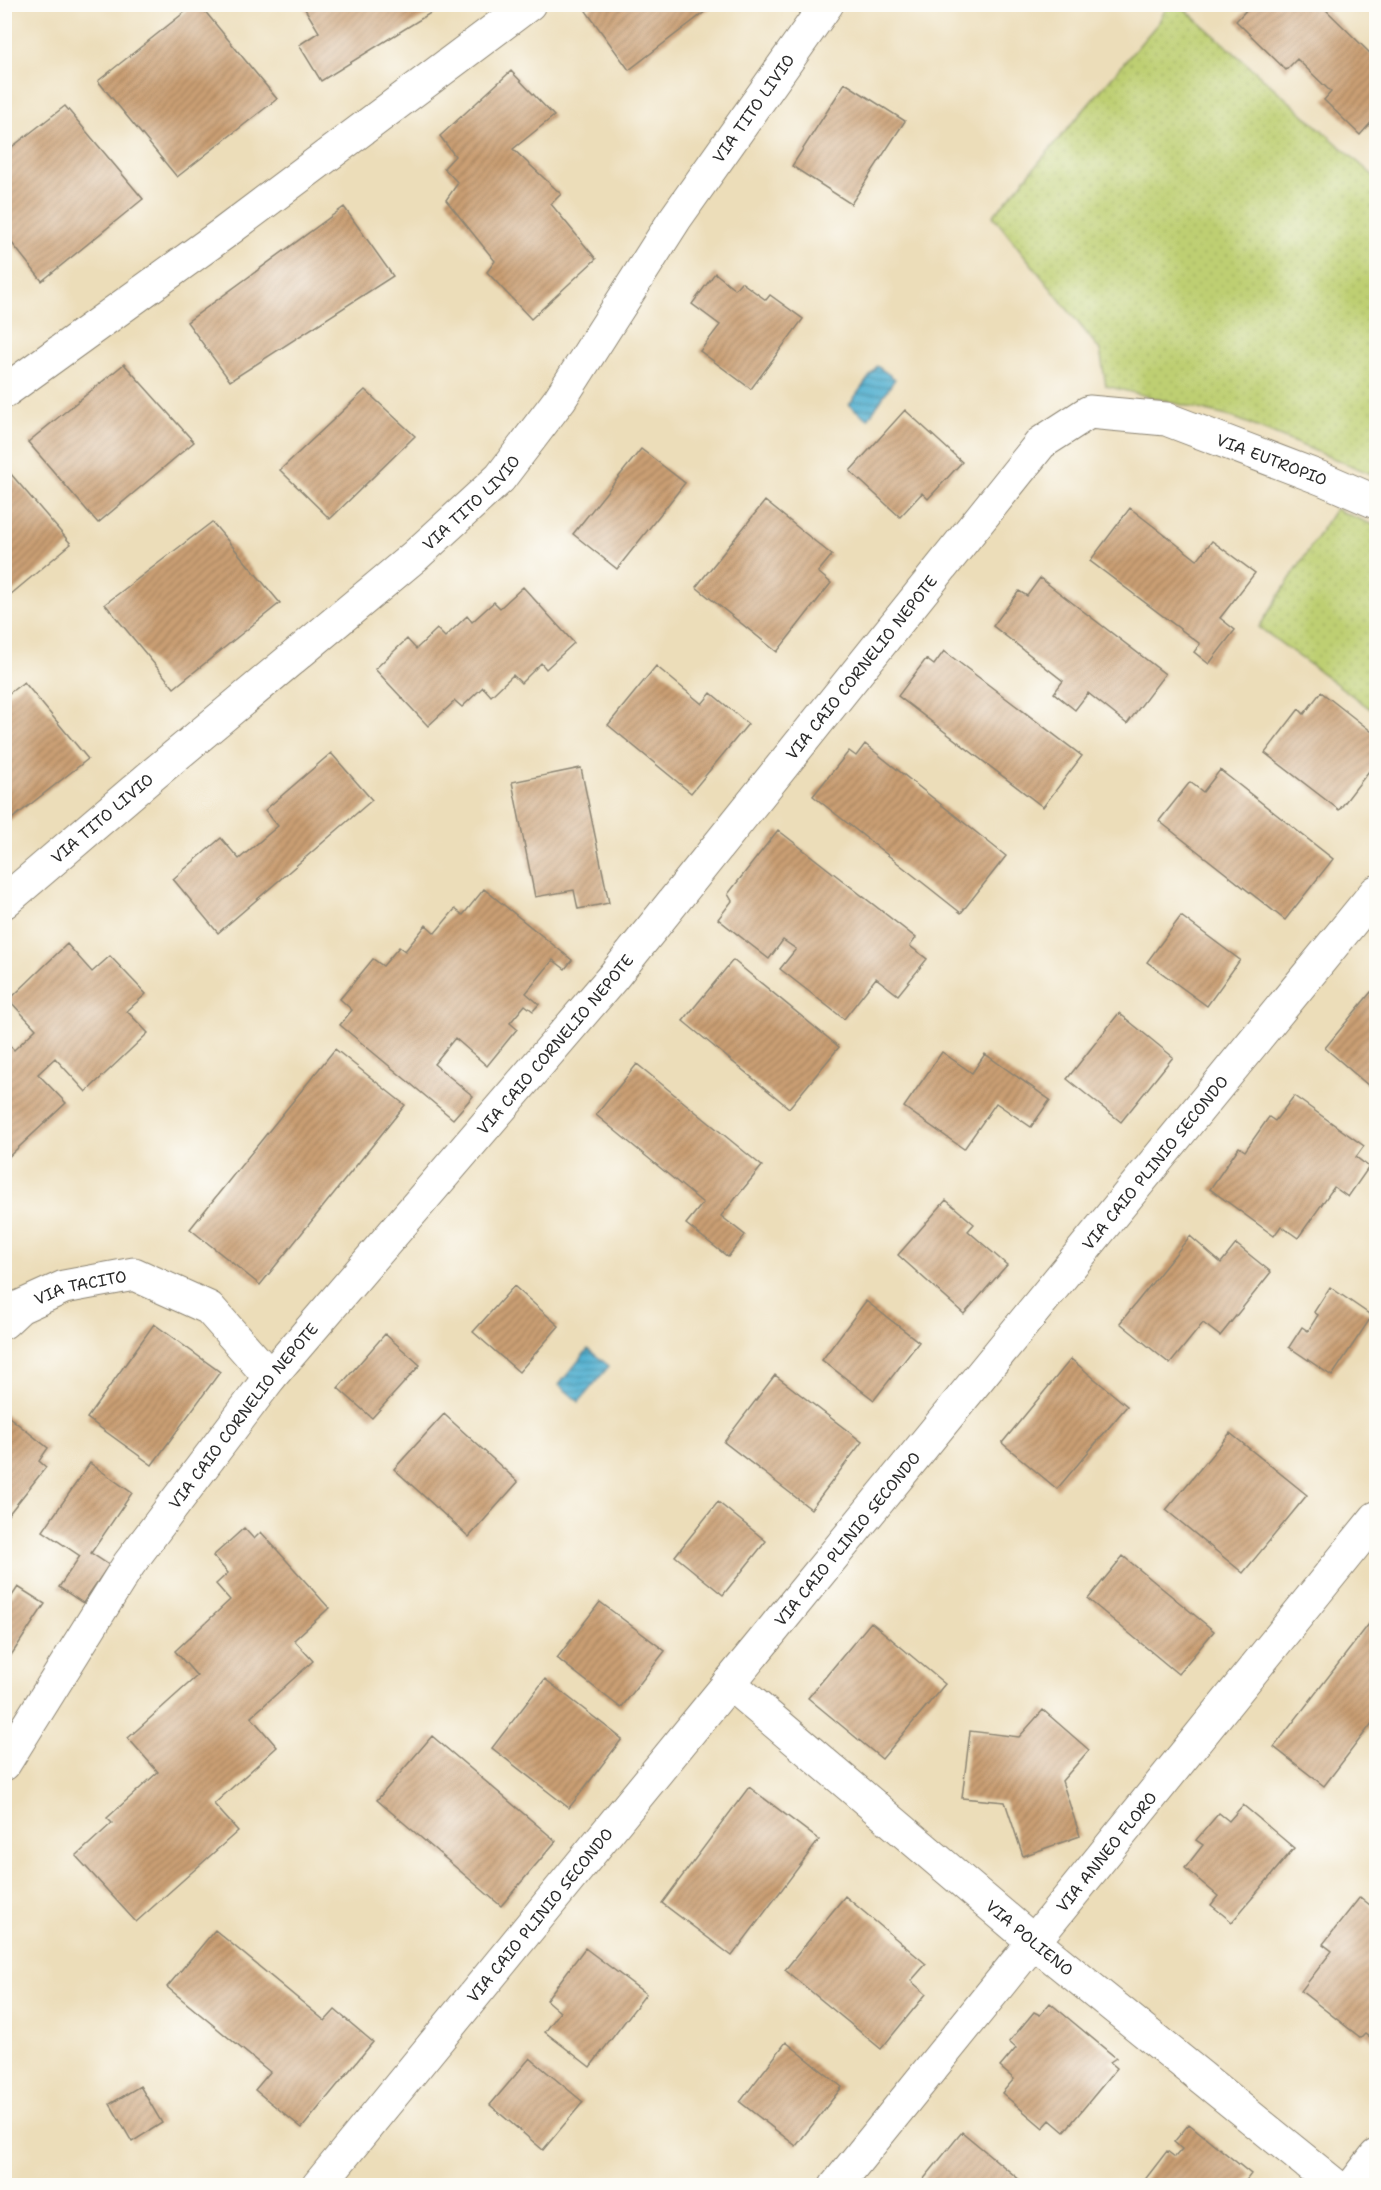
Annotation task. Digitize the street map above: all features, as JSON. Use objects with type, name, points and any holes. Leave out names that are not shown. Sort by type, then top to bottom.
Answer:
[{"type":"street","points":[[4,392],[234,226],[529,4]]},
{"type":"street","name":"VIA TITO LIVIO","points":[[4,902],[415,556],[500,478],[560,399],[675,219],[827,4]]},
{"type":"street","name":"VIA CAIO CORNELIO NEPOTE","points":[[4,1764],[129,1564],[270,1377],[613,977],[1041,443],[1089,412],[1167,418]]},
{"type":"street","name":"VIA EUTROPIO","points":[[1167,418],[1377,502]]},
{"type":"street","name":"VIA CAIO PLINIO SECONDO","points":[[318,2186],[1377,892]]},
{"type":"street","name":"VIA TACITO","points":[[4,1322],[20,1307],[64,1287],[134,1274],[209,1308],[270,1377]]},
{"type":"street","name":"VIA ANNEO FLORO","points":[[836,2186],[1377,1518]]},
{"type":"street","name":"VIA POLIENO","points":[[729,1683],[1034,1942],[1336,2186]]},
{"type":"street","points":[[1353,2186],[1377,2156]]},
{"type":"green space","points":[[1168,5],[1180,5],[1376,178],[1376,476],[1235,418],[1106,386],[1100,350],[993,216],[1158,23]]},
{"type":"green space","points":[[1335,509],[1376,526],[1376,713],[1259,627]]},
{"type":"water","points":[[877,366],[895,379],[868,419],[849,405]]},
{"type":"water","points":[[588,1349],[609,1366],[579,1402],[559,1385]]},
{"type":"building","points":[[195,4],[199,4],[277,99],[177,177],[98,81]]},
{"type":"building","points":[[302,4],[445,4],[321,81],[299,45],[319,32]]},
{"type":"building","points":[[595,4],[715,4],[629,70],[586,11]]},
{"type":"building","points":[[1252,4],[1320,4],[1376,59],[1376,117],[1360,135],[1324,100],[1331,92],[1297,59],[1286,70],[1236,21]]},
{"type":"building","points":[[511,71],[554,116],[513,149],[561,194],[551,204],[596,259],[531,319],[487,272],[495,261],[446,200],[458,183],[444,168],[455,156],[440,136]]},
{"type":"building","points":[[845,83],[905,121],[851,204],[792,166]]},
{"type":"building","points":[[65,106],[143,199],[42,281],[4,233],[4,153]]},
{"type":"building","points":[[344,207],[393,276],[230,381],[187,322]]},
{"type":"building","points":[[715,273],[735,289],[741,282],[766,300],[770,295],[803,319],[751,389],[700,351],[720,325],[692,304]]},
{"type":"building","points":[[124,364],[194,442],[98,523],[28,442]]},
{"type":"building","points":[[365,390],[415,436],[330,519],[280,470]]},
{"type":"building","points":[[905,410],[962,462],[928,499],[922,493],[900,517],[850,471]]},
{"type":"building","points":[[641,449],[685,483],[617,569],[573,534]]},
{"type":"building","points":[[4,466],[71,544],[4,600]]},
{"type":"building","points":[[765,501],[832,555],[818,572],[831,583],[777,652],[696,587]]},
{"type":"building","points":[[1130,508],[1197,560],[1212,541],[1255,573],[1220,618],[1235,630],[1209,664],[1194,652],[1200,644],[1090,561]]},
{"type":"building","points":[[212,522],[280,603],[174,688],[105,604]]},
{"type":"building","points":[[1040,578],[1165,674],[1127,724],[1088,693],[1075,710],[1054,693],[1063,681],[993,626],[1019,591],[1027,596]]},
{"type":"building","points":[[523,587],[574,643],[546,669],[541,663],[521,683],[513,675],[491,696],[483,687],[462,707],[455,701],[428,726],[375,669],[407,639],[416,649],[437,629],[445,637],[467,616],[472,622],[494,602],[500,608]]},
{"type":"building","points":[[944,651],[1082,756],[1043,807],[898,696],[926,659],[934,665]]},
{"type":"building","points":[[656,666],[702,704],[711,693],[748,724],[691,793],[608,725]]},
{"type":"building","points":[[24,682],[88,759],[4,825],[4,697]]},
{"type":"building","points":[[1321,692],[1376,735],[1376,762],[1339,810],[1265,753],[1299,709],[1304,714]]},
{"type":"building","points":[[865,744],[1006,856],[961,913],[813,796],[849,751],[856,756]]},
{"type":"building","points":[[331,753],[372,800],[218,933],[173,879],[221,838],[239,859],[278,826],[265,810]]},
{"type":"building","points":[[581,768],[609,903],[578,909],[574,890],[535,897],[512,782]]},
{"type":"building","points":[[1220,770],[1333,859],[1285,920],[1159,821],[1190,782],[1203,792]]},
{"type":"building","points":[[778,830],[916,938],[910,946],[927,959],[898,995],[876,978],[844,1019],[780,969],[796,949],[783,940],[769,959],[718,919],[732,901],[728,894]]},
{"type":"building","points":[[484,889],[572,960],[565,969],[553,960],[526,993],[539,1004],[533,1011],[525,1005],[510,1023],[517,1029],[487,1066],[455,1038],[434,1064],[473,1096],[453,1119],[340,1025],[352,1010],[340,999],[373,959],[383,966],[399,947],[405,951],[426,925],[435,933],[455,909],[463,915]]},
{"type":"building","points":[[1181,916],[1240,960],[1207,1006],[1147,962]]},
{"type":"building","points":[[67,944],[92,972],[110,956],[146,994],[127,1011],[148,1033],[86,1092],[55,1058],[38,1074],[66,1103],[4,1161],[4,1040],[14,1050],[36,1029],[9,1000]]},
{"type":"building","points":[[733,960],[839,1047],[789,1108],[683,1021]]},
{"type":"building","points":[[1376,989],[1376,1092],[1325,1048],[1371,992],[1373,993]]},
{"type":"building","points":[[1119,1013],[1173,1057],[1121,1122],[1067,1079]]},
{"type":"building","points":[[335,1049],[405,1105],[260,1285],[190,1229]]},
{"type":"building","points":[[942,1052],[972,1073],[985,1054],[1050,1100],[1031,1127],[996,1103],[964,1149],[904,1107]]},
{"type":"building","points":[[637,1064],[762,1166],[721,1216],[745,1235],[728,1257],[686,1224],[703,1203],[596,1115]]},
{"type":"building","points":[[1294,1096],[1364,1146],[1356,1157],[1369,1167],[1348,1197],[1334,1187],[1298,1238],[1281,1226],[1274,1236],[1210,1189],[1239,1147],[1245,1151],[1269,1117],[1275,1121]]},
{"type":"building","points":[[946,1200],[974,1224],[968,1231],[1007,1265],[964,1314],[898,1255]]},
{"type":"building","points":[[1190,1236],[1221,1263],[1236,1244],[1271,1272],[1220,1336],[1203,1323],[1170,1364],[1120,1323]]},
{"type":"building","points":[[514,1286],[559,1326],[519,1372],[473,1332]]},
{"type":"building","points":[[1330,1287],[1372,1316],[1332,1376],[1289,1347],[1302,1327],[1308,1331],[1318,1315],[1314,1312]]},
{"type":"building","points":[[866,1301],[919,1342],[874,1400],[822,1360]]},
{"type":"building","points":[[154,1324],[220,1372],[152,1465],[87,1418]]},
{"type":"building","points":[[385,1334],[420,1365],[372,1418],[338,1388]]},
{"type":"building","points":[[1071,1359],[1127,1406],[1057,1489],[1002,1443]]},
{"type":"building","points":[[775,1375],[862,1442],[811,1509],[724,1442]]},
{"type":"building","points":[[4,1413],[48,1448],[39,1461],[46,1467],[4,1520]]},
{"type":"building","points":[[444,1414],[518,1482],[469,1537],[394,1469]]},
{"type":"building","points":[[1230,1433],[1307,1495],[1243,1573],[1166,1510]]},
{"type":"building","points":[[90,1463],[132,1493],[91,1553],[109,1565],[83,1603],[59,1587],[80,1556],[43,1531]]},
{"type":"building","points":[[718,1502],[766,1541],[723,1595],[675,1556]]},
{"type":"building","points":[[244,1528],[254,1539],[261,1532],[329,1608],[294,1640],[313,1661],[251,1717],[277,1747],[214,1804],[238,1831],[136,1922],[76,1856],[112,1823],[107,1818],[158,1772],[128,1738],[197,1676],[175,1651],[230,1600],[216,1584],[228,1573],[213,1556]]},
{"type":"building","points":[[1123,1556],[1214,1631],[1178,1674],[1088,1599]]},
{"type":"building","points":[[18,1587],[45,1604],[4,1666],[4,1592],[12,1596]]},
{"type":"building","points":[[600,1602],[665,1651],[621,1708],[557,1658]]},
{"type":"building","points":[[1376,1615],[1376,1718],[1324,1786],[1274,1747]]},
{"type":"building","points":[[871,1622],[945,1684],[882,1759],[808,1698]]},
{"type":"building","points":[[545,1679],[622,1739],[569,1808],[492,1748]]},
{"type":"building","points":[[1043,1710],[1089,1750],[1062,1781],[1080,1836],[1023,1856],[1005,1802],[962,1798],[970,1731],[1019,1737]]},
{"type":"building","points":[[432,1736],[556,1841],[501,1906],[377,1800]]},
{"type":"building","points":[[749,1787],[819,1840],[732,1956],[662,1903]]},
{"type":"building","points":[[1243,1805],[1294,1848],[1232,1922],[1211,1905],[1218,1896],[1185,1868],[1203,1845],[1196,1840],[1219,1813],[1229,1821]]},
{"type":"building","points":[[845,1896],[926,1964],[911,1981],[926,1994],[881,2049],[785,1970]]},
{"type":"building","points":[[1360,1897],[1376,1910],[1376,2043],[1365,2034],[1361,2038],[1301,1991],[1332,1951],[1323,1944]]},
{"type":"building","points":[[215,1930],[325,2021],[335,2010],[373,2042],[302,2128],[255,2090],[270,2072],[167,1987]]},
{"type":"building","points":[[585,1948],[646,1994],[590,2067],[545,2032],[560,2012],[546,2000]]},
{"type":"building","points":[[1050,2003],[1116,2058],[1110,2062],[1117,2068],[1064,2132],[1050,2120],[1043,2128],[1002,2093],[1014,2079],[1000,2067],[1016,2048],[1009,2042],[1034,2012],[1040,2015]]},
{"type":"building","points":[[786,2042],[842,2087],[796,2146],[740,2102]]},
{"type":"building","points":[[530,2058],[583,2102],[543,2150],[490,2105]]},
{"type":"building","points":[[140,2086],[162,2123],[132,2142],[110,2104]]},
{"type":"building","points":[[1189,2124],[1251,2174],[1242,2186],[1140,2186],[1167,2151],[1175,2157],[1182,2149],[1174,2142]]},
{"type":"building","points":[[962,2132],[1027,2186],[918,2186]]}]
